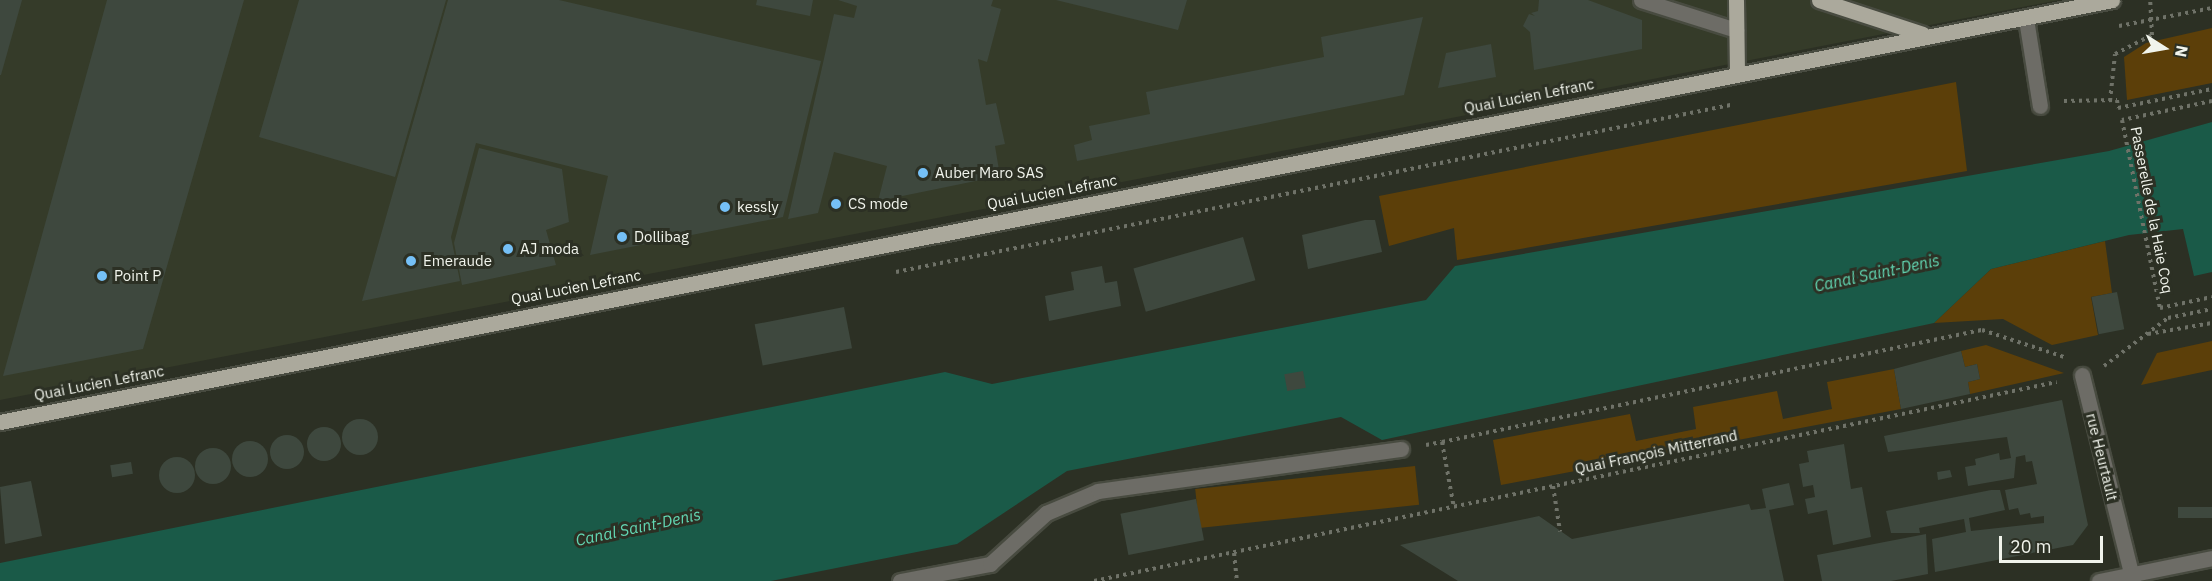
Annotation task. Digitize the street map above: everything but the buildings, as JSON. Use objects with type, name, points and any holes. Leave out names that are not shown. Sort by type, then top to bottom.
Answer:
[{"type":"main road","points":[[1736,0],[1737,71]]},
{"type":"main road","points":[[1819,0],[1923,34]]},
{"type":"main road","name":"Quai Lucien Lefranc","points":[[0,422],[1923,34],[2026,19],[2072,4],[2112,0]]},
{"type":"street","points":[[1641,0],[1736,30]]},
{"type":"street","points":[[2026,19],[2040,106]]},
{"type":"street","name":"rue Heurtault","points":[[2082,375],[2133,578]]},
{"type":"street","points":[[900,581],[990,564],[1046,513],[1098,491],[1401,449]]},
{"type":"street","points":[[2099,581],[2133,578],[2212,558]]},
{"type":"path","points":[[2040,106],[2081,99],[2110,101],[2115,54],[2152,35],[2150,0]]},
{"type":"path","name":"Passerelle de la Haie Coq","points":[[2110,101],[2117,100],[2118,108],[2212,89]]},
{"type":"path","name":"Passerelle de la Haie Coq","points":[[2212,101],[2122,120],[2160,308],[2212,297]]},
{"type":"path","points":[[2146,334],[2168,318],[2212,309]]},
{"type":"path","name":"Quai François Mitterrand","points":[[1094,581],[1454,508],[2082,375],[2107,365],[2146,334],[2212,323]]},
{"type":"path","points":[[1401,449],[1982,330],[2059,352],[2082,375]]},
{"type":"path","points":[[1442,442],[1454,508]]},
{"type":"path","points":[[1553,486],[1560,531]]},
{"type":"path","points":[[1234,553],[1237,581]]},
{"type":"shaded area","points":[[0,0],[2059,0],[0,400]]},
{"type":"shaded area","points":[[2212,28],[2212,83],[2127,100],[2124,57],[2146,43]]},
{"type":"shaded area","points":[[1956,82],[1967,171],[1457,260],[1454,228],[1389,246],[1379,196]]},
{"type":"shaded area","points":[[2105,241],[2112,293],[2091,297],[2098,335],[2052,345],[2003,319],[1934,323],[1991,269]]},
{"type":"shaded area","points":[[2212,341],[2212,370],[2141,385],[2157,353]]},
{"type":"shaded area","points":[[1986,345],[2064,373],[1970,394],[1968,382],[1980,379],[1977,364],[1965,367],[1961,351]]},
{"type":"shaded area","points":[[1894,369],[1901,409],[1501,485],[1493,440],[1630,414],[1636,441],[1696,429],[1693,407],[1777,391],[1783,419],[1832,409],[1827,382]]},
{"type":"shaded area","points":[[1415,466],[1419,505],[1199,528],[1195,489]]},
{"type":"water","name":"Canal Saint-Denis","points":[[2212,122],[2212,272],[2194,276],[2183,229],[2129,235],[1991,269],[1934,323],[1382,440],[1341,417],[1067,471],[957,544],[771,581],[0,581],[0,563],[945,372],[992,384],[1426,300],[1455,266],[2109,151]]},
{"type":"place","name":"Auber Maro SAS","points":[[923,173]]},
{"type":"place","name":"CS mode","points":[[836,204]]},
{"type":"place","name":"kessly","points":[[725,207]]},
{"type":"place","name":"Dollibag","points":[[622,237]]},
{"type":"place","name":"AJ moda","points":[[508,249]]},
{"type":"place","name":"Emeraude","points":[[411,261]]},
{"type":"place","name":"Point P","points":[[102,276]]}]
